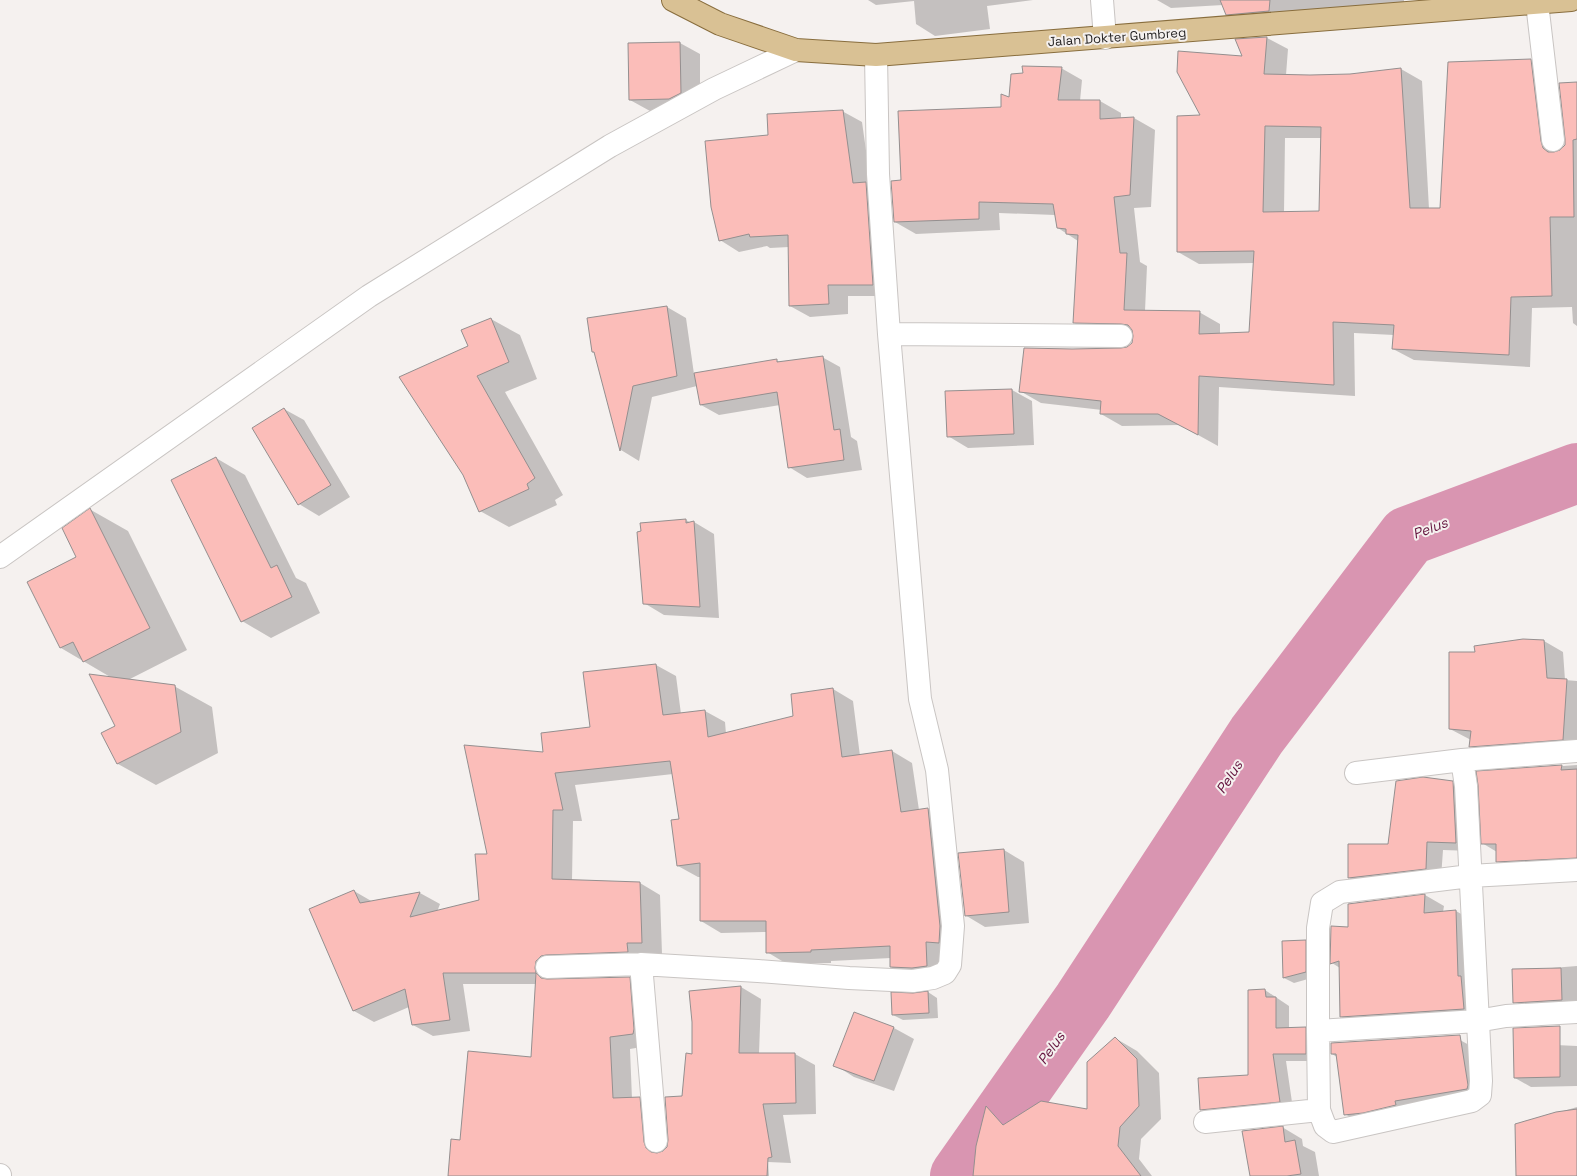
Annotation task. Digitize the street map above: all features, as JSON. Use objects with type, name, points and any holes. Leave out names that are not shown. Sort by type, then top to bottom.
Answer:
[{"type":"main road","name":"Jalan Dokter Gumbreg","points":[[673,0],[720,24],[796,50],[876,55],[1105,38],[1486,4],[1538,3],[1571,0]]},
{"type":"street","points":[[1102,0],[1105,38]]},
{"type":"street","points":[[1538,3],[1554,140]]},
{"type":"street","points":[[0,557],[369,296],[610,146],[714,89],[796,50]]},
{"type":"street","points":[[547,967],[641,964],[849,978],[913,980],[934,978],[945,973],[950,965],[953,926],[937,770],[920,700],[889,334],[878,174],[876,55]]},
{"type":"street","points":[[889,334],[1121,336]]},
{"type":"street","points":[[1356,774],[1462,760],[1577,751]]},
{"type":"street","points":[[1462,760],[1466,786],[1470,876],[1477,1020],[1481,1081],[1480,1094],[1472,1101],[1333,1132],[1325,1126],[1319,1110],[1318,928],[1322,903],[1340,892],[1470,876],[1577,870]]},
{"type":"street","points":[[641,964],[656,1140]]},
{"type":"street","points":[[1318,1032],[1477,1020],[1506,1016],[1577,1012]]},
{"type":"street","points":[[1205,1122],[1319,1110]]},
{"type":"building","points":[[1220,0],[1270,0],[1269,11],[1226,15]]},
{"type":"building","points":[[1267,37],[1264,74],[1350,74],[1401,68],[1410,208],[1440,208],[1448,62],[1531,59],[1541,141],[1543,148],[1548,152],[1560,150],[1565,145],[1559,83],[1577,82],[1577,139],[1573,140],[1574,217],[1550,217],[1552,296],[1511,297],[1509,355],[1392,349],[1394,325],[1333,322],[1334,385],[1199,376],[1198,435],[1158,414],[1100,414],[1101,401],[1019,392],[1024,348],[1072,349],[1127,347],[1132,343],[1132,330],[1128,325],[1121,324],[1073,323],[1078,235],[1066,234],[1066,229],[1057,228],[1053,204],[979,202],[979,219],[894,222],[891,181],[901,180],[898,111],[1001,107],[1001,94],[1009,97],[1011,74],[1023,73],[1022,66],[1062,67],[1058,100],[1100,100],[1100,119],[1134,117],[1130,195],[1114,197],[1120,253],[1127,253],[1124,310],[1200,311],[1199,334],[1249,332],[1254,251],[1177,252],[1177,116],[1200,115],[1177,72],[1178,51],[1242,56],[1235,39]],"holes":[[[1265,126],[1321,127],[1319,211],[1263,212]]]},
{"type":"building","points":[[680,42],[681,93],[669,99],[629,100],[628,43]]},
{"type":"building","points":[[843,110],[853,183],[866,182],[873,285],[828,285],[829,304],[789,306],[788,235],[750,237],[749,234],[719,241],[711,207],[705,141],[768,135],[767,114]]},
{"type":"building","points":[[667,306],[677,376],[633,386],[620,451],[594,352],[592,352],[587,318]]},
{"type":"building","points":[[491,318],[509,362],[477,376],[535,478],[527,484],[529,489],[479,512],[463,475],[399,377],[468,346],[461,330]]},
{"type":"building","points":[[823,356],[834,430],[840,429],[844,460],[788,468],[777,392],[700,405],[694,373],[777,359],[777,362]]},
{"type":"building","points":[[1012,389],[1014,434],[947,437],[945,391]]},
{"type":"building","points":[[284,408],[331,485],[298,505],[252,428]]},
{"type":"building","points":[[216,457],[271,568],[277,565],[292,597],[241,622],[171,480]]},
{"type":"building","points":[[90,508],[150,628],[83,662],[73,642],[60,648],[27,582],[76,557],[62,528]]},
{"type":"building","points":[[686,519],[686,523],[694,521],[700,607],[643,604],[637,532],[641,531],[640,523]]},
{"type":"building","points":[[1523,639],[1544,640],[1547,678],[1567,679],[1563,740],[1469,747],[1471,731],[1449,729],[1449,652],[1475,652],[1474,646]]},
{"type":"building","points":[[656,664],[663,715],[705,710],[708,737],[793,716],[791,694],[833,688],[842,757],[892,750],[901,812],[928,808],[940,926],[939,943],[926,942],[927,966],[912,968],[890,967],[890,946],[811,950],[811,952],[766,953],[766,921],[700,921],[700,863],[677,866],[671,820],[679,819],[670,761],[555,773],[563,810],[553,810],[552,879],[640,882],[642,943],[627,943],[628,952],[541,956],[536,961],[536,973],[443,973],[450,1020],[412,1025],[405,989],[353,1011],[309,909],[354,890],[360,903],[420,892],[410,917],[479,900],[475,854],[487,854],[464,745],[543,752],[541,733],[590,727],[583,672]]},
{"type":"building","points":[[89,674],[175,685],[181,732],[117,764],[101,733],[115,726]]},
{"type":"building","points":[[1562,765],[1561,770],[1577,769],[1577,858],[1496,862],[1496,844],[1481,844],[1476,771]]},
{"type":"building","points":[[1423,777],[1453,781],[1456,843],[1427,842],[1426,869],[1348,878],[1348,844],[1388,844],[1396,781]]},
{"type":"building","points":[[1004,849],[1009,912],[965,916],[958,853]]},
{"type":"building","points":[[1425,894],[1424,913],[1456,910],[1458,976],[1461,976],[1464,1009],[1340,1017],[1339,961],[1330,964],[1331,926],[1348,927],[1348,904]]},
{"type":"building","points":[[1306,940],[1306,972],[1283,978],[1282,941]]},
{"type":"building","points":[[1561,968],[1562,1000],[1513,1003],[1512,969]]},
{"type":"building","points":[[536,973],[541,978],[547,979],[630,977],[634,1029],[633,1034],[610,1037],[613,1098],[640,1097],[644,1142],[646,1148],[651,1152],[657,1153],[663,1151],[667,1147],[668,1140],[665,1097],[682,1096],[686,1053],[692,1054],[692,1022],[689,991],[741,986],[739,1053],[795,1053],[796,1103],[763,1104],[772,1157],[768,1158],[767,1176],[448,1176],[451,1139],[460,1140],[468,1051],[531,1057]]},
{"type":"building","points":[[1265,989],[1266,997],[1276,997],[1276,1028],[1306,1027],[1306,1054],[1273,1054],[1280,1102],[1200,1110],[1198,1078],[1248,1075],[1248,990]]},
{"type":"building","points":[[928,991],[929,1013],[892,1015],[891,992],[913,993]]},
{"type":"building","points":[[854,1012],[894,1027],[874,1081],[833,1066]]},
{"type":"building","points":[[1560,1026],[1560,1077],[1514,1078],[1513,1028]]},
{"type":"building","points":[[1460,1035],[1468,1085],[1467,1089],[1395,1101],[1396,1105],[1363,1113],[1344,1115],[1336,1054],[1331,1054],[1331,1043]]},
{"type":"building","points":[[1115,1037],[1137,1059],[1139,1106],[1120,1127],[1118,1146],[1141,1176],[973,1176],[976,1146],[986,1106],[1003,1125],[1041,1101],[1087,1109],[1087,1062]]},
{"type":"building","points":[[1577,1109],[1577,1176],[1516,1176],[1515,1124],[1556,1112]]},
{"type":"building","points":[[1283,1126],[1285,1142],[1295,1140],[1301,1174],[1287,1176],[1250,1176],[1242,1131]]},
{"type":"waterway","name":"Pelus","points":[[960,1176],[1083,1001],[1257,735],[1408,536],[1577,473]]}]
